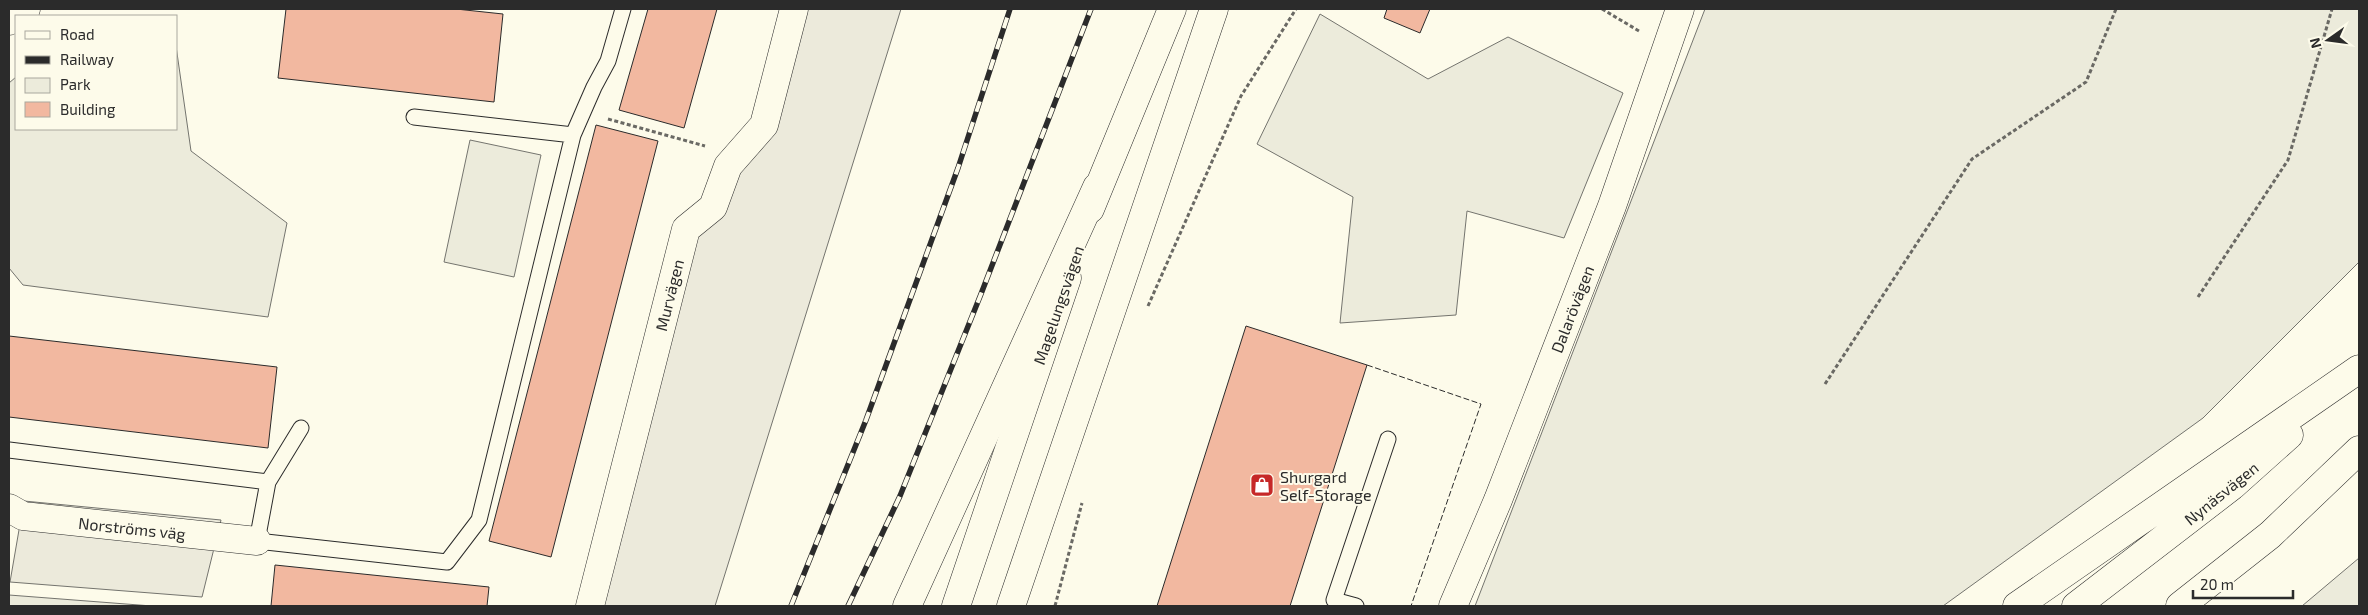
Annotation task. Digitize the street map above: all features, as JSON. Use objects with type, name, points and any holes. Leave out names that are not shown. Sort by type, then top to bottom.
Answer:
[{"type":"main road","name":"Murvägen","points":[[590,606],[686,229],[713,207],[728,166],[764,125],[794,9]]},
{"type":"main road","name":"Magelungsvägen","points":[[956,606],[1098,187],[1172,9]]},
{"type":"main road","points":[[1011,606],[1214,9]]},
{"type":"main road","name":"Dalarövägen","points":[[1453,606],[1498,500],[1612,206],[1665,47],[1680,9]]},
{"type":"main road","points":[[908,606],[1098,187]]},
{"type":"main road","points":[[2017,606],[2359,370]]},
{"type":"main road","name":"Nynäsvägen","points":[[2076,606],[2232,486],[2359,370]]},
{"type":"main road","points":[[2180,606],[2270,535],[2359,450]]},
{"type":"main road","name":"Norströms väg","points":[[9,508],[23,516],[257,541]]},
{"type":"lane","points":[[301,428],[268,482],[257,541],[448,562],[478,520],[573,135],[594,87],[608,61],[623,9]]},
{"type":"lane","points":[[414,117],[573,135]]},
{"type":"lane","points":[[1356,606],[1334,600],[1388,439]]},
{"type":"lane","points":[[9,450],[268,482]]},
{"type":"path","points":[[1146,311],[1241,96],[1296,9]]},
{"type":"path","points":[[1602,9],[1665,47]]},
{"type":"path","points":[[1825,384],[1972,159],[2086,82],[2116,9]]},
{"type":"path","points":[[2198,297],[2288,160],[2332,9]]},
{"type":"path","points":[[583,112],[737,155]]},
{"type":"path","points":[[1054,606],[1084,494]]},
{"type":"green space","points":[[1705,9],[2359,9],[2359,262],[2203,418],[1943,606],[1475,606]]},
{"type":"green space","points":[[1320,14],[1428,79],[1508,37],[1623,93],[1564,238],[1467,211],[1456,315],[1340,323],[1353,197],[1257,144]]},
{"type":"green space","points":[[178,60],[191,151],[287,223],[268,317],[23,285],[9,268],[9,83],[15,78],[15,130],[178,130]]},
{"type":"green space","points":[[470,140],[541,155],[514,277],[444,262]]},
{"type":"green space","points":[[2359,558],[2359,606],[2302,606]]},
{"type":"green space","points":[[9,595],[152,606],[9,606]]},
{"type":"shaded area","points":[[794,9],[901,9],[715,606],[590,606],[686,229],[764,125]]},
{"type":"shaded area","points":[[24,501],[221,520],[202,597],[10,582]]},
{"type":"building","points":[[286,9],[456,9],[503,14],[494,102],[278,78]]},
{"type":"building","points":[[648,9],[717,9],[684,128],[619,110]]},
{"type":"building","points":[[1387,9],[1430,9],[1420,33],[1384,18]]},
{"type":"building","points":[[596,125],[658,141],[551,557],[489,541]]},
{"type":"building","name":"Shurgard Self-Storage","points":[[1246,326],[1367,365],[1290,606],[1157,606]]},
{"type":"building","points":[[9,336],[277,367],[268,448],[9,417]]},
{"type":"building","points":[[275,565],[489,587],[487,606],[271,606]]},
{"type":"railway","points":[[791,606],[866,420],[958,168],[1010,9]]},
{"type":"railway","points":[[848,606],[900,496],[981,294],[1091,9]]},
{"type":"fence","points":[[1367,365],[1481,404],[1411,606]]},
{"type":"place","name":"Shurgard Self-Storage","points":[[1262,485]]}]
